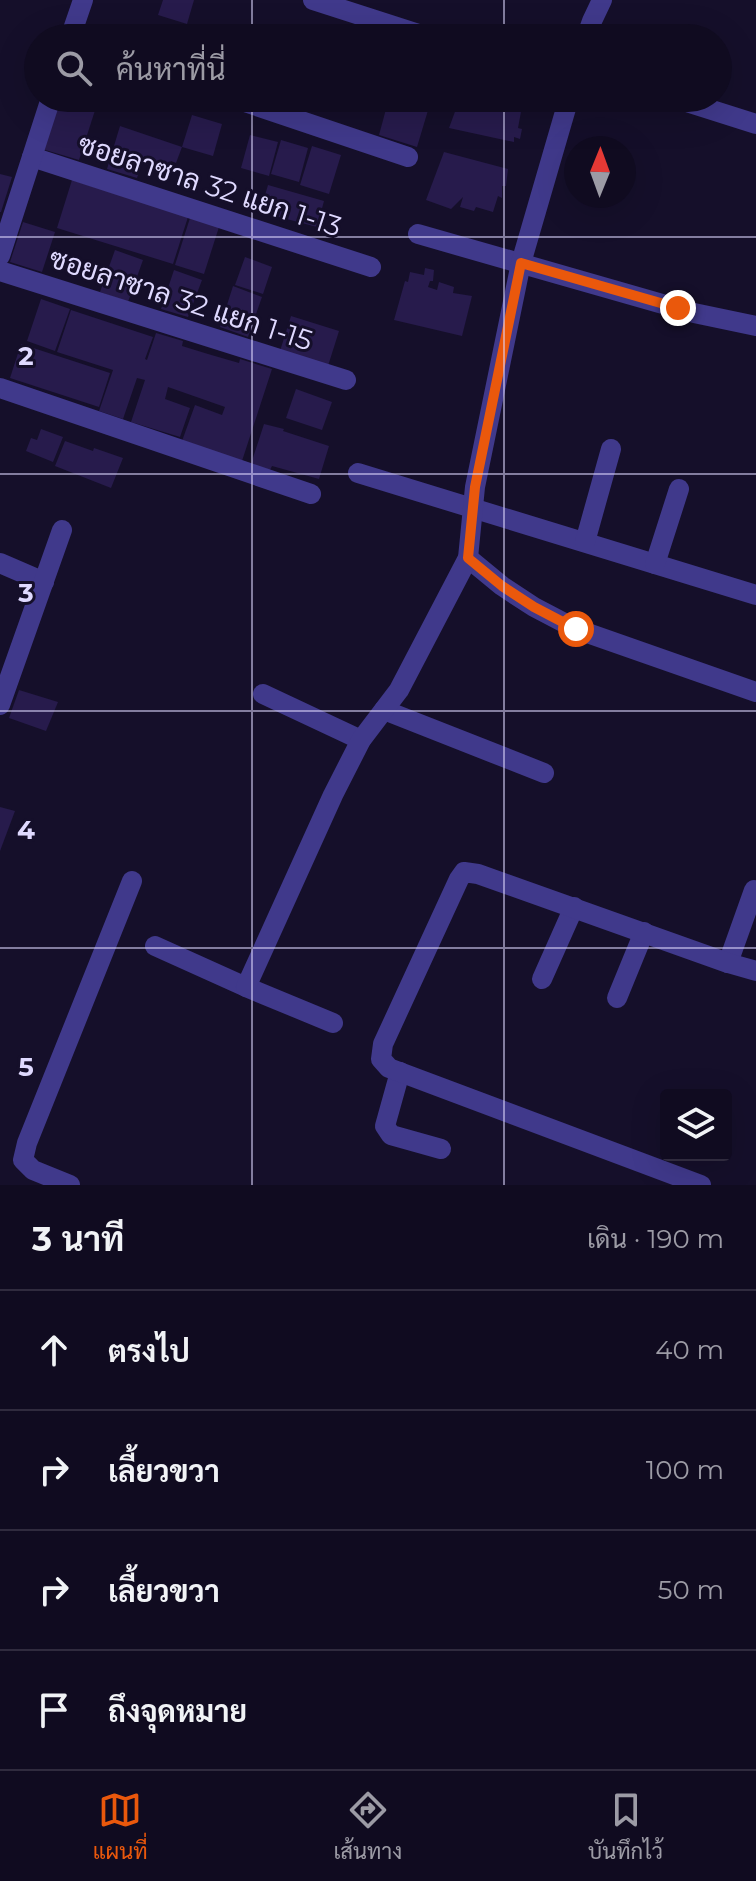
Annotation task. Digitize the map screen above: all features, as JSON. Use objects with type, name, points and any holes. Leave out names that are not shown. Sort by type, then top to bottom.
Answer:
[{"type":"street","points":[[75,24],[83,0]]},
{"type":"street","points":[[313,0],[388,24]]},
{"type":"street","points":[[591,24],[602,0]]},
{"type":"street","points":[[0,256],[4,230],[46,112]]},
{"type":"street","points":[[275,112],[408,157]]},
{"type":"street","points":[[246,987],[361,740],[399,690],[468,558],[475,487],[521,263],[565,112]]},
{"type":"street","points":[[718,112],[756,124]]},
{"type":"street","name":"ซอยลาซาล 32 แยก 1-13","points":[[32,157],[371,267]]},
{"type":"street","points":[[418,234],[694,313],[756,326]]},
{"type":"street","name":"ซอยลาซาล 32 แยก 1-15","points":[[0,271],[346,380]]},
{"type":"street","points":[[0,388],[311,494]]},
{"type":"street","points":[[585,542],[611,449]]},
{"type":"street","points":[[358,473],[756,595]]},
{"type":"street","points":[[655,564],[679,489]]},
{"type":"street","points":[[0,705],[62,530]]},
{"type":"street","points":[[468,558],[502,586],[576,629],[756,692]]},
{"type":"street","points":[[0,563],[44,582]]},
{"type":"street","points":[[263,694],[361,740]]},
{"type":"street","points":[[384,710],[544,773]]},
{"type":"street","points":[[701,1185],[389,1068],[381,1059],[383,1044],[464,872],[478,874],[756,971]]},
{"type":"street","points":[[70,1185],[33,1170],[23,1160],[27,1143],[132,881]]},
{"type":"street","points":[[728,963],[754,890]]},
{"type":"street","points":[[542,979],[574,907]]},
{"type":"street","points":[[617,998],[644,932]]},
{"type":"street","points":[[155,946],[333,1023]]},
{"type":"street","points":[[400,1072],[385,1126],[391,1135],[441,1149]]},
{"type":"building","points":[[163,0],[194,0],[187,24],[158,15]]},
{"type":"building","points":[[54,112],[94,112],[79,160],[42,149]]},
{"type":"building","points":[[385,112],[428,112],[417,147],[379,135]]},
{"type":"building","points":[[455,112],[521,112],[520,139],[514,137],[514,142],[449,128]]},
{"type":"building","points":[[192,115],[222,124],[213,156],[182,147]]},
{"type":"building","points":[[120,126],[182,147],[176,163],[171,161],[169,171],[142,163],[137,178],[107,169]]},
{"type":"building","points":[[250,135],[278,142],[269,176],[241,168]]},
{"type":"building","points":[[281,140],[308,148],[299,182],[271,174]]},
{"type":"building","points":[[312,146],[341,155],[329,194],[300,185]]},
{"type":"building","points":[[444,152],[508,169],[506,186],[502,186],[502,198],[498,196],[493,212],[460,207],[463,197],[451,209],[426,200]]},
{"type":"building","points":[[0,174],[12,177],[1,212],[0,212]]},
{"type":"building","points":[[72,180],[188,217],[173,264],[57,228]]},
{"type":"building","points":[[268,185],[324,201],[317,227],[260,212]]},
{"type":"building","points":[[190,218],[219,227],[204,274],[175,265]]},
{"type":"building","points":[[23,222],[55,232],[42,272],[10,262]]},
{"type":"building","points":[[115,250],[143,260],[128,302],[100,292]]},
{"type":"building","points":[[245,257],[272,267],[263,294],[235,285]]},
{"type":"building","points":[[425,268],[434,270],[433,281],[428,287],[437,290],[439,282],[454,287],[453,293],[472,296],[462,336],[394,320],[410,272],[424,275]]},
{"type":"building","points":[[174,270],[202,280],[188,317],[161,309]]},
{"type":"building","points":[[233,286],[262,297],[248,337],[220,327]]},
{"type":"building","points":[[41,299],[70,309],[55,351],[27,341]]},
{"type":"building","points":[[71,310],[153,337],[147,360],[156,333],[183,341],[182,346],[272,369],[242,461],[182,441],[195,405],[222,415],[225,407],[168,387],[165,399],[190,408],[180,437],[131,422],[145,380],[137,378],[123,419],[99,411],[113,370],[57,352]]},
{"type":"building","points":[[291,316],[339,331],[328,366],[280,351]]},
{"type":"building","points":[[21,344],[110,373],[99,407],[10,378]]},
{"type":"building","points":[[296,389],[332,402],[322,430],[286,418]]},
{"type":"building","points":[[264,424],[329,446],[319,479],[272,466],[270,470],[251,464]]},
{"type":"building","points":[[41,429],[63,437],[53,462],[26,451],[31,438],[37,440]]},
{"type":"building","points":[[65,441],[123,458],[111,488],[55,466]]},
{"type":"building","points":[[19,690],[58,702],[46,731],[9,718]]},
{"type":"building","points":[[0,807],[15,811],[0,851]]},
{"type":"route","points":[[576,629],[502,586],[468,558],[475,487],[521,263],[678,308]]}]
